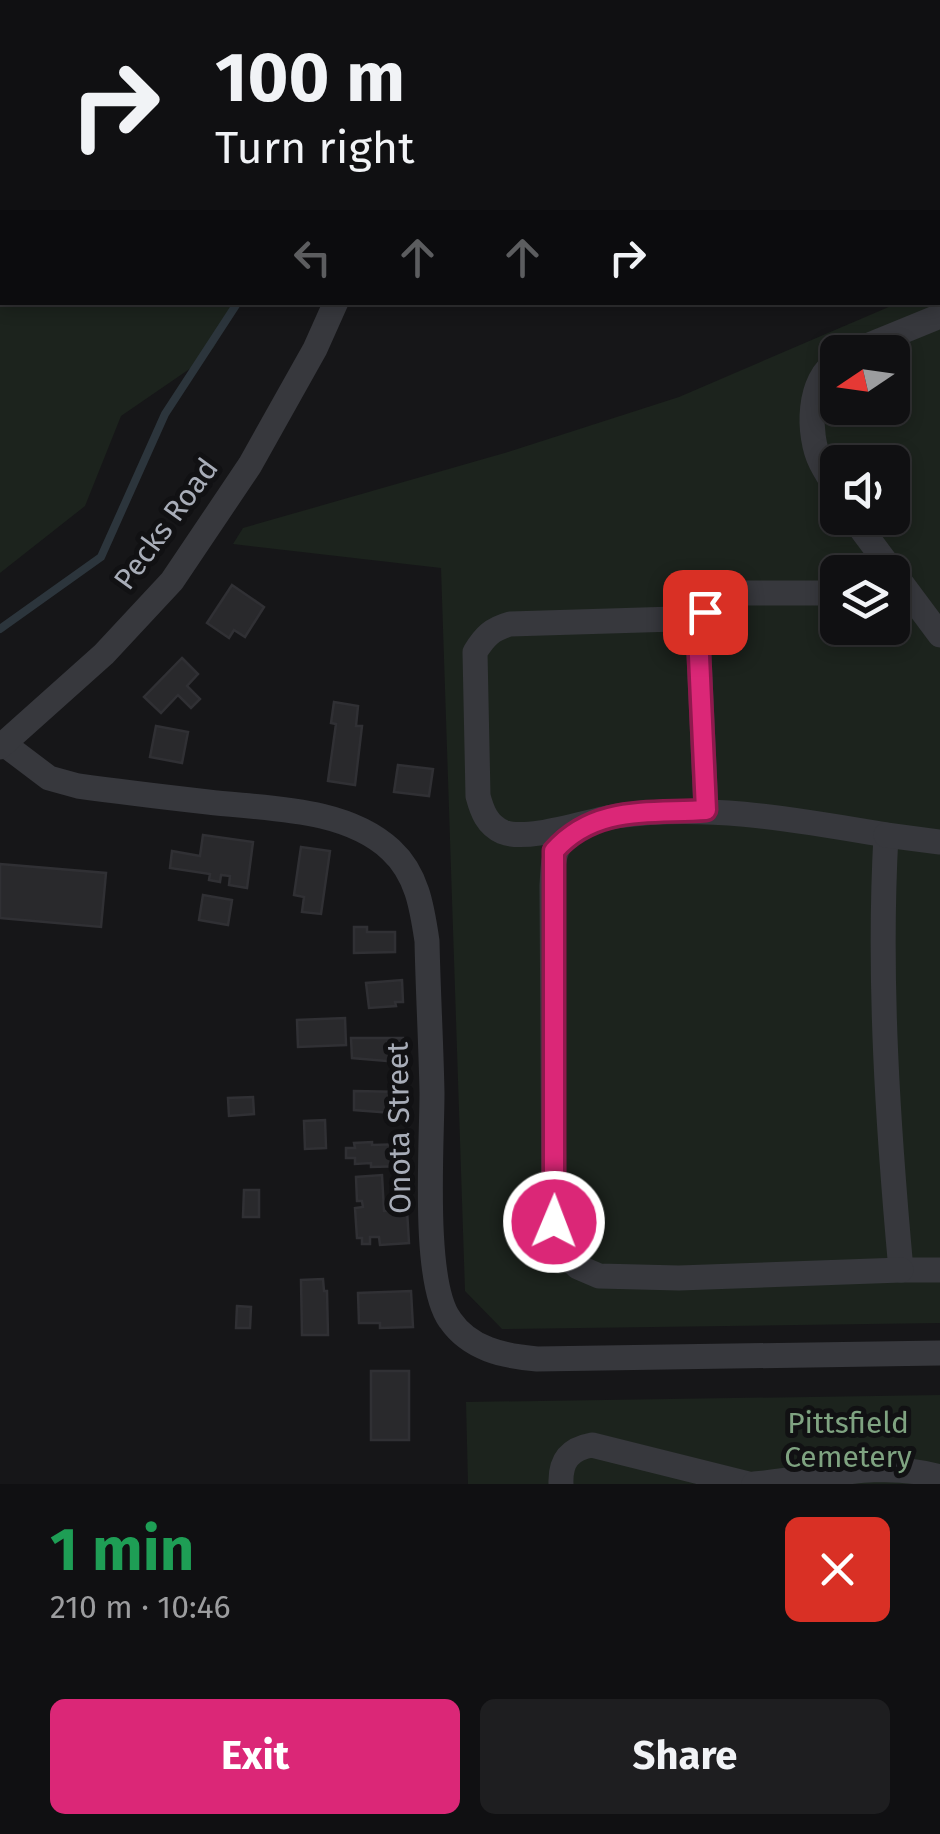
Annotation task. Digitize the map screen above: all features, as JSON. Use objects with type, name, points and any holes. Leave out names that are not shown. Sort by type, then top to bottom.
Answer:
[{"type":"street","name":"Pecks Road","points":[[2,745],[104,654],[172,581],[250,465],[315,349],[335,305]]},
{"type":"street","points":[[894,335],[940,316]]},
{"type":"street","points":[[820,381],[812,425],[820,462]]},
{"type":"street","points":[[706,810],[698,634],[705,612],[716,598],[741,593],[820,593]]},
{"type":"street","points":[[910,602],[940,635]]},
{"type":"street","points":[[698,634],[675,618],[510,624],[492,629],[475,652],[478,796],[482,812],[491,824],[506,834],[619,816],[706,810],[940,842]]},
{"type":"street","name":"Onota Street","points":[[2,745],[49,778],[78,786],[308,814],[358,829],[393,851],[410,874],[420,898],[426,940],[433,1240],[440,1300],[455,1326],[484,1348],[537,1360],[940,1353]]},
{"type":"street","points":[[590,822],[568,835],[554,851],[554,1222],[564,1254],[578,1267],[598,1276],[679,1278],[940,1270]]},
{"type":"street","points":[[886,835],[882,903],[886,1020],[901,1270]]},
{"type":"street","points":[[561,1484],[560,1471],[566,1458],[575,1448],[592,1445],[751,1484],[863,1470],[919,1471],[940,1477]]},
{"type":"green space","points":[[0,305],[235,305],[204,359],[121,416],[85,506],[0,573]]},
{"type":"green space","name":"Pittsfield Cemetery","points":[[893,305],[940,305],[940,1323],[502,1329],[465,1291],[441,568],[233,544],[243,528],[508,452],[679,397],[820,336],[820,425],[910,425],[910,335],[823,335]]},
{"type":"green space","name":"Pittsfield Cemetery","points":[[940,1395],[940,1484],[468,1484],[466,1402]]},
{"type":"building","points":[[232,585],[264,607],[245,637],[234,630],[229,638],[207,623]]},
{"type":"building","points":[[182,658],[198,674],[187,686],[200,699],[191,708],[178,695],[161,713],[144,697]]},
{"type":"building","points":[[334,702],[358,706],[356,726],[362,726],[355,785],[328,781],[336,724],[331,723]]},
{"type":"building","points":[[156,726],[188,732],[182,763],[150,757]]},
{"type":"building","points":[[398,765],[433,769],[429,796],[394,792]]},
{"type":"building","points":[[203,835],[253,842],[247,888],[229,885],[230,876],[221,875],[220,882],[209,880],[210,874],[170,868],[172,851],[200,856]]},
{"type":"building","points":[[301,847],[330,851],[321,914],[302,912],[304,897],[294,895]]},
{"type":"building","points":[[0,864],[106,873],[101,927],[0,918]]},
{"type":"building","points":[[203,895],[232,900],[228,925],[199,920]]},
{"type":"building","points":[[354,927],[367,927],[367,932],[395,932],[395,952],[354,953]]},
{"type":"building","points":[[402,980],[403,1002],[369,1008],[366,983]]},
{"type":"building","points":[[345,1018],[346,1045],[298,1047],[297,1020]]},
{"type":"building","points":[[351,1038],[403,1038],[403,1057],[398,1057],[398,1062],[352,1058]]},
{"type":"building","points":[[354,1091],[405,1092],[405,1114],[354,1110]]},
{"type":"building","points":[[253,1097],[254,1114],[229,1116],[228,1098]]},
{"type":"building","points":[[325,1120],[326,1148],[305,1149],[304,1121]]},
{"type":"building","points":[[354,1143],[406,1144],[407,1166],[371,1167],[371,1163],[355,1164],[355,1158],[346,1158],[346,1148],[355,1148]]},
{"type":"building","points":[[382,1175],[384,1211],[407,1210],[409,1243],[380,1245],[379,1237],[370,1237],[370,1244],[362,1244],[362,1238],[357,1238],[355,1208],[363,1207],[362,1201],[357,1201],[356,1177]]},
{"type":"building","points":[[244,1190],[259,1190],[259,1217],[243,1217]]},
{"type":"building","points":[[323,1279],[328,1335],[302,1335],[301,1280]]},
{"type":"building","points":[[411,1291],[413,1327],[380,1328],[380,1323],[359,1323],[358,1293]]},
{"type":"building","points":[[237,1306],[251,1307],[250,1328],[236,1328]]},
{"type":"building","points":[[371,1371],[409,1371],[409,1440],[371,1440]]},
{"type":"waterway","points":[[0,629],[101,557],[165,414],[236,305]]},
{"type":"route","points":[[554,1222],[554,851],[568,835],[590,822],[706,810],[698,634],[705,612]]}]
